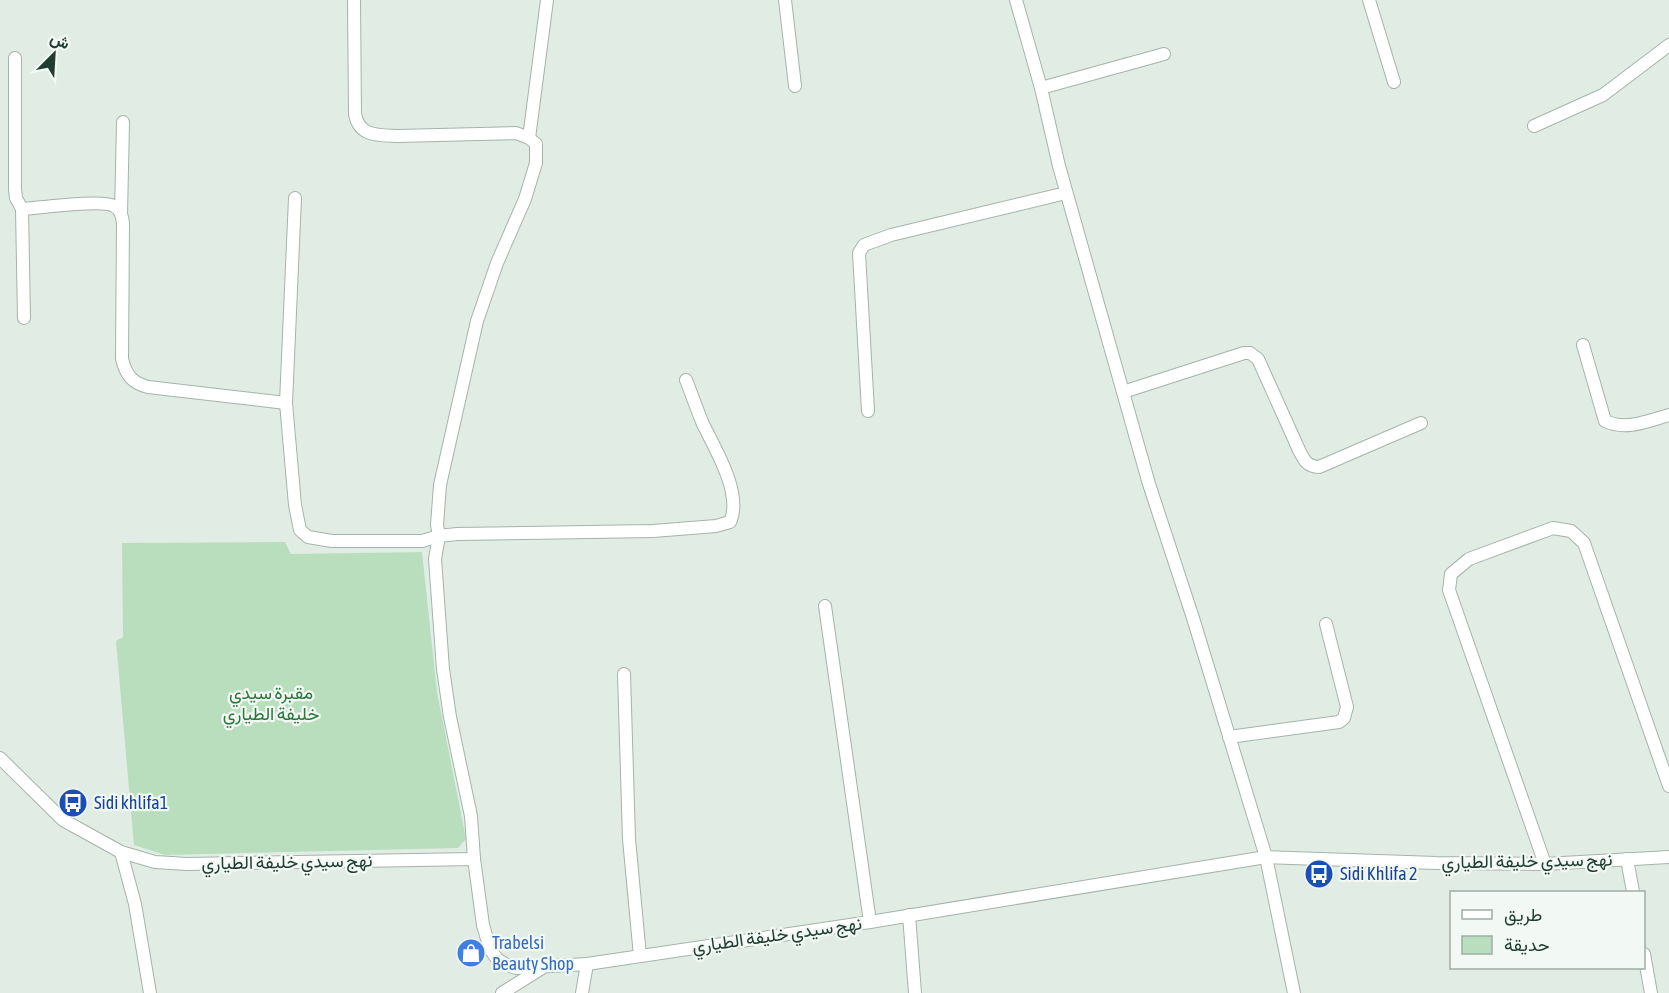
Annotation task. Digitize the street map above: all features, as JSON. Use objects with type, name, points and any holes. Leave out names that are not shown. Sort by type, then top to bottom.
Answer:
[{"type":"street","points":[[354,0],[355,114],[357,124],[362,130],[381,135],[398,136],[516,133],[529,138],[536,144],[536,163],[525,199],[497,263],[477,321],[440,485],[437,525],[439,536],[435,559],[443,669],[450,717],[471,816],[474,859]]},
{"type":"street","points":[[529,138],[547,0]]},
{"type":"street","points":[[785,0],[795,86]]},
{"type":"street","points":[[1016,0],[1041,88],[1066,193],[1149,484],[1266,857],[1294,993]]},
{"type":"street","points":[[1369,0],[1394,82]]},
{"type":"street","points":[[1534,126],[1603,94],[1669,45]]},
{"type":"street","points":[[1041,88],[1164,54]]},
{"type":"street","points":[[15,58],[15,189],[16,198],[22,209],[24,318]]},
{"type":"street","points":[[123,122],[122,359],[128,376],[135,383],[148,387],[286,403]]},
{"type":"street","points":[[868,411],[859,253],[864,245],[891,235],[1066,193]]},
{"type":"street","points":[[295,198],[286,403],[296,519],[300,530],[308,537],[332,541],[422,541],[457,534],[653,531],[716,526],[730,522],[733,514],[727,473],[703,424],[686,380]]},
{"type":"street","points":[[22,209],[105,203],[114,206],[121,214]]},
{"type":"street","points":[[1583,345],[1605,421],[1616,426],[1629,426],[1669,415]]},
{"type":"street","points":[[1123,392],[1244,352],[1250,353],[1258,359],[1305,463],[1312,467],[1318,467],[1420,423]]},
{"type":"street","points":[[1545,864],[1449,590],[1451,574],[1469,559],[1553,528],[1571,531],[1584,543],[1669,786]]},
{"type":"street","points":[[825,606],[849,787],[870,921]]},
{"type":"street","points":[[1229,737],[1339,722],[1344,718],[1347,707],[1326,624]]},
{"type":"street","points":[[624,674],[629,839],[640,956]]},
{"type":"street","name":"نهج سيدي خليفة الطياري","points":[[0,758],[63,820],[121,852],[155,862],[187,864],[474,859],[483,925],[490,949],[497,959],[516,968],[587,964],[1266,857],[1545,864],[1669,857]]},
{"type":"street","points":[[121,852],[135,904],[150,993]]},
{"type":"street","points":[[1627,859],[1633,891]]},
{"type":"street","points":[[909,915],[915,993]]},
{"type":"street","points":[[1645,959],[1652,993]]},
{"type":"street","points":[[582,993],[587,964]]},
{"type":"street","points":[[502,993],[543,967]]},
{"type":"green space","name":"مقبرة سيدي خليفة الطياري","points":[[285,542],[291,554],[422,552],[437,692],[466,839],[458,848],[165,855],[134,845],[116,641],[123,637],[122,543]]},
{"type":"place","name":"Sidi khlifa1","points":[[73,803]]},
{"type":"place","name":"Sidi Khlifa 2","points":[[1319,874]]},
{"type":"place","name":"Trabelsi Beauty Shop","points":[[471,953]]}]
